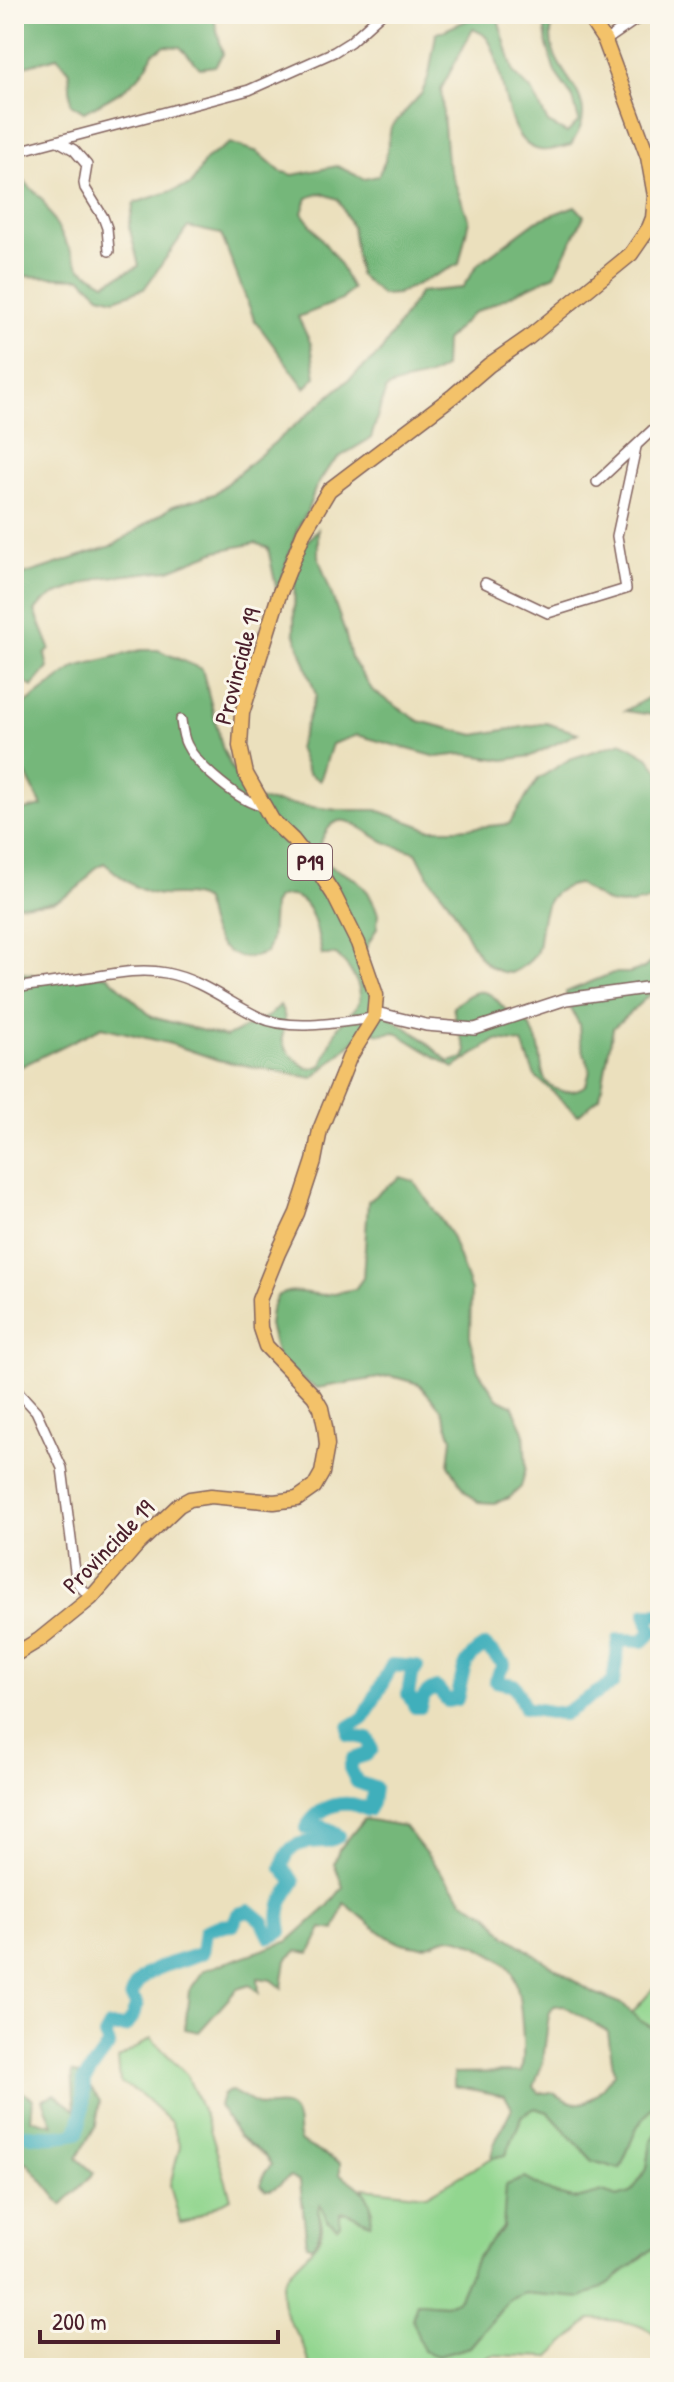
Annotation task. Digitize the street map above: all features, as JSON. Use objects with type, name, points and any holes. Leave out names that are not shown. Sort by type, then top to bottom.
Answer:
[{"type":"main road","name":"Provinciale 19","points":[[14,1655],[39,1640],[91,1598],[138,1544],[179,1505],[190,1499],[211,1496],[281,1502],[303,1496],[320,1478],[327,1445],[321,1408],[314,1396],[266,1346],[258,1319],[259,1300],[297,1213],[314,1161],[320,1130],[345,1067],[375,1016],[376,995],[358,943],[334,895],[293,840],[272,820],[246,774],[240,746],[242,713],[279,595],[304,532],[323,498],[336,484],[528,338],[631,254],[644,237],[653,218],[656,178],[605,41],[587,14]]},
{"type":"street","points":[[14,152],[249,90],[334,52],[381,14]]},
{"type":"street","points":[[605,41],[634,21],[651,14]]},
{"type":"street","points":[[58,141],[74,150],[87,165],[85,188],[103,217],[109,251]]},
{"type":"street","points":[[597,482],[660,423]]},
{"type":"street","points":[[485,583],[548,613],[626,589],[617,536],[636,447]]},
{"type":"street","points":[[181,720],[186,744],[194,755],[236,793],[255,805],[263,806]]},
{"type":"street","points":[[14,988],[154,971],[209,987],[274,1023],[294,1025],[375,1016],[475,1029],[566,999],[660,986]]},
{"type":"street","points":[[14,1387],[36,1411],[62,1468],[76,1579],[91,1598]]},
{"type":"green space","points":[[14,14],[213,14],[223,54],[215,66],[200,68],[180,47],[165,46],[153,53],[133,82],[84,112],[71,104],[69,70],[57,57],[25,66],[14,57]]},
{"type":"green space","points":[[481,14],[491,14],[498,19],[514,73],[533,92],[548,123],[567,133],[579,121],[573,98],[555,72],[547,45],[543,14],[554,14],[552,47],[581,102],[583,119],[579,131],[571,145],[560,148],[540,150],[527,144],[510,116],[492,46],[484,35],[473,29],[441,89],[447,162],[469,220],[459,264],[397,294],[382,295],[359,275],[352,227],[338,199],[321,193],[307,198],[302,213],[338,261],[352,289],[342,300],[298,317],[311,344],[316,377],[305,388],[254,319],[221,234],[188,227],[144,289],[115,299],[100,295],[82,278],[14,278],[14,184],[24,181],[42,199],[80,268],[105,283],[139,266],[129,226],[134,203],[191,185],[206,159],[230,143],[258,152],[280,171],[293,175],[337,166],[364,179],[378,176],[385,161],[391,127],[422,93],[429,75],[436,34]]},
{"type":"green space","points":[[575,206],[584,216],[555,275],[473,313],[445,341],[444,367],[437,372],[386,389],[371,438],[338,458],[315,489],[298,528],[277,592],[268,548],[256,543],[217,551],[169,570],[101,578],[43,602],[35,611],[50,648],[45,655],[48,668],[32,687],[14,674],[14,578],[114,545],[173,506],[214,494],[380,353],[420,292],[462,288],[478,264],[536,221]]},
{"type":"green space","points":[[318,529],[318,556],[351,658],[373,691],[419,721],[475,735],[546,723],[578,733],[531,756],[504,760],[464,754],[437,757],[357,735],[332,744],[320,781],[308,773],[298,748],[316,695],[294,632],[295,555]]},
{"type":"green space","points":[[141,650],[158,650],[202,669],[223,750],[247,799],[338,810],[377,810],[429,829],[509,824],[538,779],[570,759],[622,742],[648,757],[660,772],[660,895],[618,905],[605,901],[578,884],[560,890],[546,907],[536,953],[511,973],[490,967],[482,959],[416,852],[389,844],[357,825],[340,821],[326,832],[319,847],[322,862],[357,880],[375,906],[377,928],[365,950],[367,977],[383,1008],[449,1062],[464,1058],[467,1051],[453,1007],[468,996],[484,992],[530,1027],[549,1085],[563,1091],[581,1088],[586,1085],[590,1071],[580,1040],[579,1024],[566,999],[566,992],[613,973],[629,973],[644,968],[660,954],[660,985],[613,1028],[600,1097],[578,1115],[535,1076],[522,1043],[496,1040],[454,1068],[395,1032],[379,1034],[368,1029],[313,1078],[218,1060],[171,1044],[102,1027],[14,1070],[14,971],[54,979],[107,975],[152,1017],[226,1037],[269,1016],[280,1005],[285,1018],[284,1045],[298,1062],[311,1068],[322,1065],[337,1029],[360,998],[354,977],[345,964],[336,955],[322,955],[311,913],[298,898],[277,898],[273,905],[271,939],[266,953],[252,957],[240,957],[222,946],[210,926],[205,901],[189,895],[161,895],[145,891],[130,884],[104,863],[64,897],[50,902],[14,905],[14,809],[17,812],[42,806],[18,759],[24,705],[75,667]]},
{"type":"green space","points":[[660,691],[660,716],[625,711]]},
{"type":"green space","points":[[400,1177],[414,1181],[450,1233],[471,1291],[470,1337],[478,1370],[497,1398],[512,1405],[524,1431],[526,1468],[521,1487],[509,1498],[494,1503],[478,1502],[466,1492],[449,1465],[452,1438],[441,1409],[419,1384],[391,1376],[317,1388],[292,1374],[278,1361],[269,1325],[271,1309],[278,1295],[292,1291],[324,1295],[355,1289],[363,1278],[368,1201]]},
{"type":"green space","points":[[364,1819],[404,1826],[464,1901],[489,1915],[506,1936],[592,1992],[624,2005],[639,2020],[660,2032],[660,2100],[637,2127],[620,2169],[593,2161],[548,2112],[535,2108],[522,2116],[506,2155],[492,2158],[494,2144],[512,2108],[505,2096],[454,2086],[454,2073],[521,2072],[520,2004],[511,1970],[492,1954],[458,1939],[448,1938],[423,1946],[399,1942],[344,1903],[335,1930],[322,1928],[310,1953],[297,1951],[286,1960],[282,1988],[272,1980],[258,1978],[259,1993],[250,1985],[237,1989],[199,2032],[185,2029],[189,1991],[204,1970],[289,1941],[327,1907],[343,1887],[334,1863],[339,1850]],"holes":[[[563,2005],[608,2032],[614,2074],[595,2096],[583,2103],[576,2103],[553,2093],[539,2093],[534,2087],[543,2061],[549,2014],[554,2006]]]},
{"type":"green space","points":[[660,1981],[660,2032],[632,2013]]},
{"type":"green space","points":[[151,2038],[187,2075],[209,2126],[231,2198],[180,2223],[170,2185],[180,2146],[171,2122],[143,2096],[120,2082],[118,2059]]},
{"type":"green space","points":[[72,2072],[81,2075],[100,2101],[96,2125],[77,2158],[94,2173],[62,2205],[27,2162],[14,2164],[14,2094],[21,2091],[33,2099],[31,2119],[53,2125],[43,2099],[55,2094],[75,2110]]},
{"type":"green space","points":[[232,2091],[258,2105],[285,2106],[293,2111],[301,2142],[340,2163],[340,2174],[365,2193],[371,2206],[370,2223],[345,2212],[340,2213],[337,2227],[328,2220],[320,2205],[319,2233],[312,2247],[307,2245],[300,2182],[291,2176],[272,2189],[264,2189],[260,2185],[271,2165],[265,2156],[238,2135],[219,2106],[222,2096]]},
{"type":"green space","points":[[658,2099],[660,2129],[651,2141],[647,2169],[631,2193],[617,2197],[603,2192],[577,2199],[552,2193],[525,2178],[503,2227],[476,2258],[459,2298],[446,2305],[417,2303],[438,2356],[470,2347],[510,2299],[524,2293],[582,2297],[608,2284],[660,2243],[660,2341],[654,2334],[638,2326],[591,2319],[549,2357],[493,2355],[466,2368],[409,2368],[367,2363],[344,2368],[309,2368],[305,2348],[285,2311],[282,2288],[289,2273],[318,2240],[322,2227],[317,2209],[321,2205],[340,2213],[373,2211],[363,2188],[427,2195],[492,2158],[506,2155],[522,2116],[535,2108],[548,2112],[593,2161],[620,2169],[637,2127]]},
{"type":"green space","points":[[660,2129],[660,2243],[608,2284],[582,2298],[524,2293],[509,2300],[470,2347],[438,2356],[423,2351],[412,2319],[417,2303],[446,2305],[459,2298],[476,2258],[503,2227],[506,2185],[525,2178],[552,2193],[577,2199],[603,2192],[617,2197],[631,2193],[647,2169],[651,2141]]},
{"type":"waterway","points":[[14,2132],[46,2136],[77,2133],[83,2110],[84,2080],[109,2045],[105,2036],[110,2027],[125,2027],[132,2018],[137,2005],[131,1996],[142,1978],[160,1967],[202,1953],[205,1931],[233,1925],[238,1914],[250,1911],[263,1922],[270,1937],[281,1931],[281,1905],[294,1882],[282,1868],[286,1856],[299,1844],[339,1836],[324,1827],[306,1828],[326,1809],[351,1804],[368,1810],[372,1803],[374,1788],[357,1782],[350,1768],[353,1759],[366,1755],[372,1749],[368,1739],[349,1735],[349,1727],[364,1718],[392,1665],[417,1667],[411,1676],[408,1694],[415,1707],[420,1707],[426,1694],[437,1688],[448,1701],[457,1699],[467,1662],[485,1646],[504,1664],[495,1681],[514,1685],[525,1708],[563,1714],[613,1683],[619,1640],[643,1641],[652,1632],[646,1614],[660,1614]]}]
